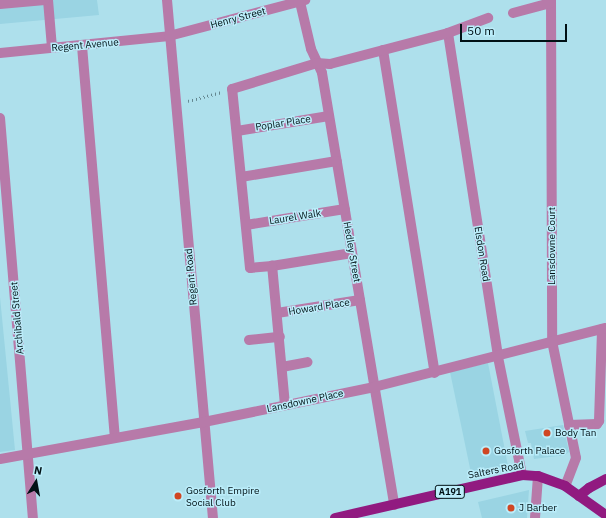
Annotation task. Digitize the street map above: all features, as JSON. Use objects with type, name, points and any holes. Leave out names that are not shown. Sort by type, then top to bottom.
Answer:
[{"type":"main road","name":"Salters Road","points":[[335,518],[522,475],[538,476],[565,486],[606,515]]},
{"type":"main road","points":[[579,496],[589,488],[606,479]]},
{"type":"street","points":[[0,4],[46,0],[52,48]]},
{"type":"street","name":"Regent Road","points":[[166,0],[213,518]]},
{"type":"street","name":"Henry Street","points":[[169,36],[303,1]]},
{"type":"street","name":"Hedley Street","points":[[303,1],[311,49],[322,73],[394,505]]},
{"type":"street","points":[[513,12],[551,1]]},
{"type":"street","name":"Lansdowne Court","points":[[551,1],[552,341],[576,458],[565,486]]},
{"type":"street","points":[[352,253],[272,266],[250,268],[232,89],[318,63],[330,64],[448,32],[488,18]]},
{"type":"street","name":"Elsdon Road","points":[[448,32],[498,357],[522,475]]},
{"type":"street","name":"Regent Avenue","points":[[0,53],[82,46],[169,36]]},
{"type":"street","points":[[82,46],[115,438]]},
{"type":"street","points":[[383,50],[435,373]]},
{"type":"street","name":"Poplar Place","points":[[237,131],[329,116]]},
{"type":"street","name":"Archibald Street","points":[[0,118],[33,518]]},
{"type":"street","points":[[241,176],[337,162]]},
{"type":"street","name":"Laurel Walk","points":[[246,225],[344,208]]},
{"type":"street","points":[[272,266],[280,337],[285,405]]},
{"type":"street","name":"Howard Place","points":[[277,313],[360,300]]},
{"type":"street","points":[[569,425],[597,424],[599,421],[604,329]]},
{"type":"street","name":"Lansdowne Place","points":[[0,459],[204,422],[374,387],[435,373],[552,341],[604,329]]},
{"type":"street","points":[[249,340],[280,337]]},
{"type":"street","points":[[282,367],[308,362]]},
{"type":"street","points":[[535,518],[538,476]]},
{"type":"path","points":[[176,104],[232,89]]},
{"type":"shaded area","points":[[0,0],[97,0],[99,15],[0,24]]},
{"type":"shaded area","points":[[0,297],[15,450],[0,452]]},
{"type":"shaded area","points":[[488,363],[508,466],[471,473],[450,372]]},
{"type":"shaded area","points":[[563,425],[569,452],[565,455],[534,459],[531,443],[528,443],[525,431]]},
{"type":"shaded area","points":[[529,490],[527,518],[482,518],[478,502]]},
{"type":"place","name":"Body Tan","points":[[547,433]]},
{"type":"place","name":"Gosforth Palace","points":[[486,451]]},
{"type":"place","name":"Gosforth Empire Social Club","points":[[178,496]]},
{"type":"place","name":"J Barber","points":[[511,508]]}]
